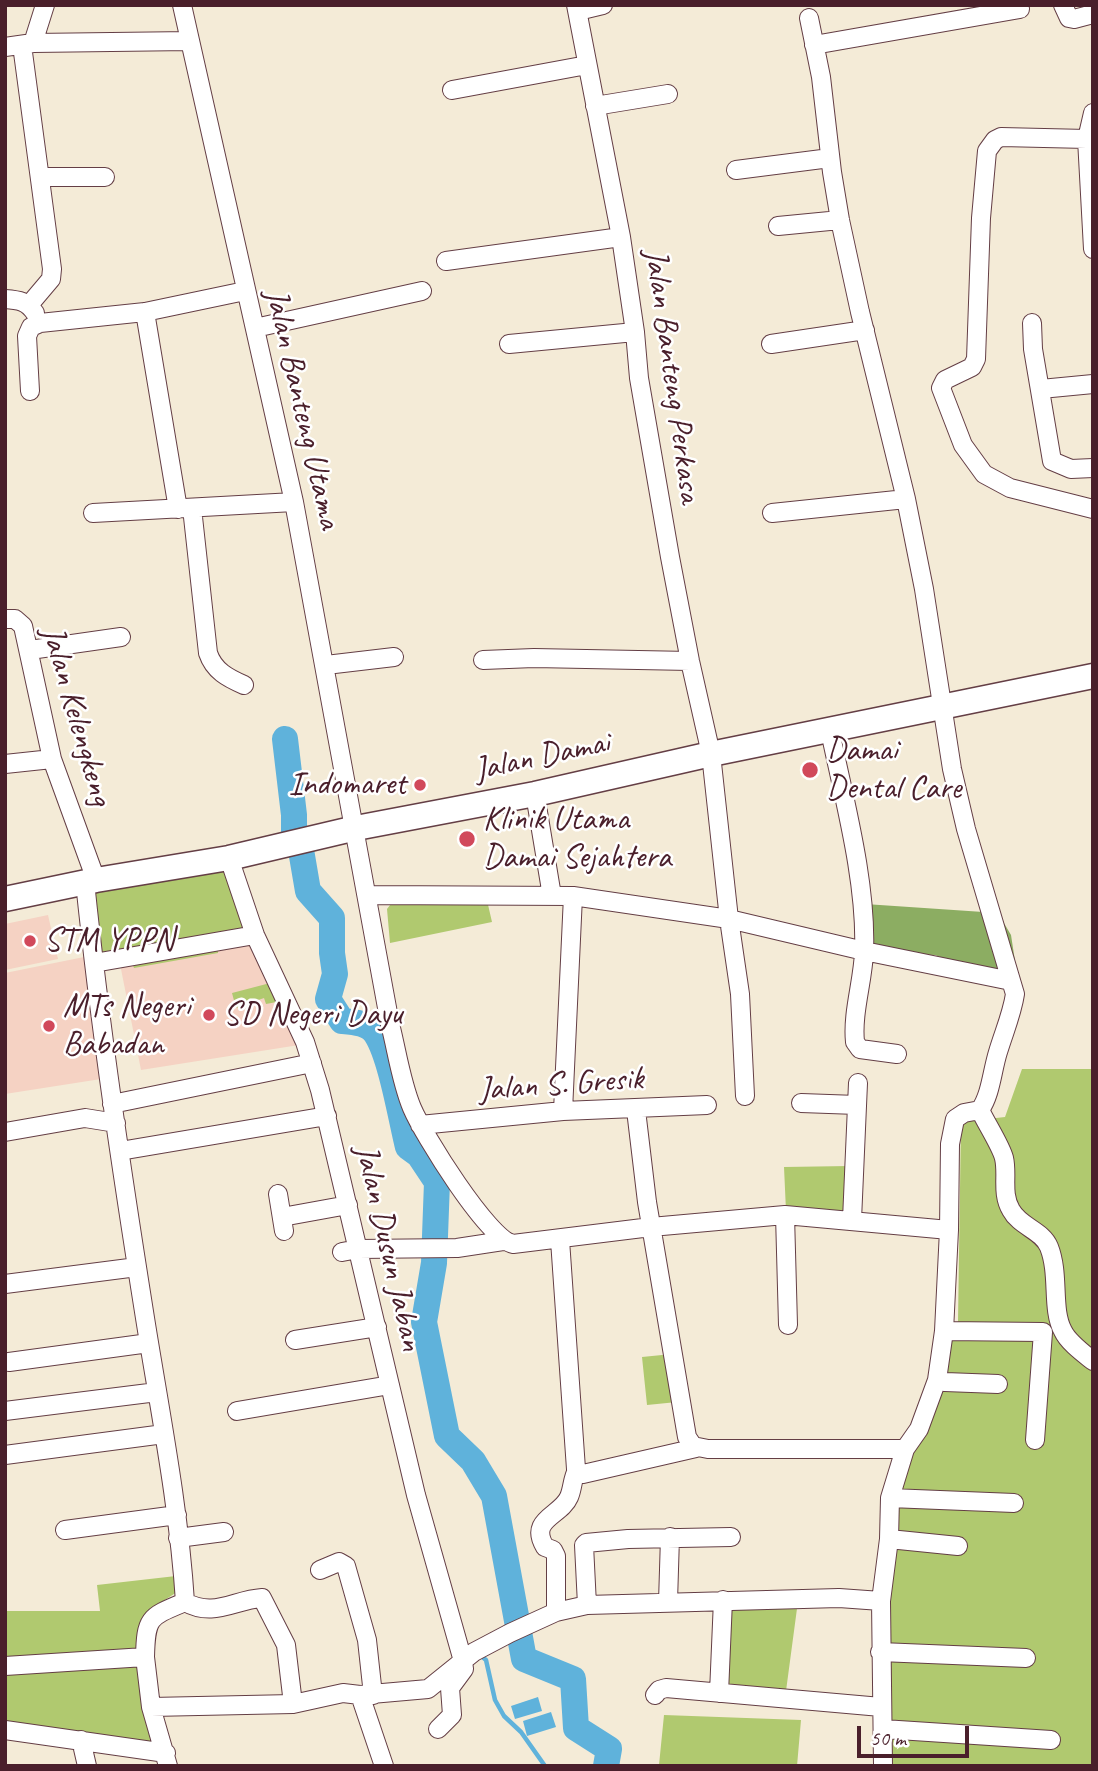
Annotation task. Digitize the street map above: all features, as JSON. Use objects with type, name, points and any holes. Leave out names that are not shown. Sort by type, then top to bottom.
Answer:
[{"type":"main road","name":"Jalan Damai","points":[[5,899],[90,881],[229,858],[356,828],[535,794],[711,754],[1093,676]]},
{"type":"street","points":[[29,305],[51,279],[40,177],[20,45],[45,5]]},
{"type":"street","name":"Jalan Banteng Utama","points":[[182,5],[294,502],[390,1024],[411,1106],[450,1174],[503,1241]]},
{"type":"street","points":[[577,8],[603,5]]},
{"type":"street","points":[[1063,5],[1069,18],[1093,14]]},
{"type":"street","name":"Jalan Banteng Perkasa","points":[[577,8],[621,237],[645,414],[690,660],[711,754],[740,994],[745,1096]]},
{"type":"street","points":[[814,46],[1020,9]]},
{"type":"street","points":[[808,18],[821,77],[840,220],[906,499],[924,589],[952,769],[966,829],[1015,994],[985,1102],[980,1110],[964,1113],[955,1119],[950,1144],[944,1331],[937,1380],[919,1429],[905,1449],[890,1498],[881,1601],[883,1766]]},
{"type":"street","points":[[20,45],[190,41]]},
{"type":"street","points":[[452,90],[587,65]]},
{"type":"street","points":[[595,106],[668,94]]},
{"type":"street","points":[[1093,113],[1087,139],[1093,249]]},
{"type":"street","points":[[1087,139],[1002,137],[995,140],[987,151],[981,218],[976,359],[972,367],[945,380],[941,388],[963,445],[984,474],[1010,488],[1093,509]]},
{"type":"street","points":[[736,170],[830,158]]},
{"type":"street","points":[[40,177],[104,177]]},
{"type":"street","points":[[778,226],[840,220]]},
{"type":"street","points":[[446,261],[621,237]]},
{"type":"street","points":[[255,328],[422,290]]},
{"type":"street","points":[[30,391],[27,337],[31,327],[40,323],[145,312],[245,291]]},
{"type":"street","points":[[5,299],[22,300],[29,305],[40,323]]},
{"type":"street","points":[[145,312],[185,508],[208,653],[211,662],[226,677],[244,685]]},
{"type":"street","points":[[1032,323],[1033,349],[1052,461],[1071,469],[1093,468]]},
{"type":"street","points":[[771,344],[865,330]]},
{"type":"street","points":[[509,344],[635,331]]},
{"type":"street","points":[[1041,389],[1093,384]]},
{"type":"street","points":[[772,513],[906,499]]},
{"type":"street","points":[[93,513],[294,502]]},
{"type":"street","name":"Jalan Kelengkeng","points":[[5,619],[15,618],[23,626],[52,759],[90,881],[94,963],[112,1104],[177,1515],[185,1602]]},
{"type":"street","points":[[30,650],[121,638]]},
{"type":"street","points":[[326,665],[394,657]]},
{"type":"street","points":[[483,660],[690,660]]},
{"type":"street","points":[[830,731],[860,892],[864,951],[855,1042],[860,1049],[897,1054]]},
{"type":"street","points":[[5,764],[52,759]]},
{"type":"street","points":[[535,794],[552,896]]},
{"type":"street","name":"Jalan Dusun Jaban","points":[[229,858],[256,934],[312,1063],[345,1205],[352,1250],[377,1327],[416,1495],[463,1661]]},
{"type":"street","points":[[368,895],[573,896],[729,919],[864,951],[1011,981]]},
{"type":"street","points":[[563,1111],[573,896]]},
{"type":"street","points":[[94,963],[256,934]]},
{"type":"street","points":[[112,1104],[312,1063]]},
{"type":"street","points":[[852,1220],[858,1083]]},
{"type":"street","points":[[801,1103],[857,1105]]},
{"type":"street","name":"Jalan S. Gresik","points":[[420,1125],[563,1111],[707,1105]]},
{"type":"street","points":[[636,1110],[651,1227],[687,1437],[696,1448]]},
{"type":"street","points":[[980,1110],[1004,1155],[1004,1183],[1010,1210],[1047,1242],[1053,1258],[1058,1317],[1063,1333],[1093,1361]]},
{"type":"street","points":[[120,1151],[324,1117]]},
{"type":"street","points":[[5,1132],[85,1118],[116,1123]]},
{"type":"street","points":[[278,1194],[283,1224],[345,1205]]},
{"type":"street","points":[[352,1250],[457,1248],[503,1241],[519,1244],[651,1227],[785,1215],[949,1230]]},
{"type":"street","points":[[785,1215],[788,1325]]},
{"type":"street","points":[[556,1612],[556,1556],[553,1550],[545,1547],[540,1535],[545,1518],[568,1499],[572,1478],[577,1470],[560,1240]]},
{"type":"street","points":[[5,1284],[137,1267]]},
{"type":"street","points":[[295,1340],[377,1327]]},
{"type":"street","points":[[944,1331],[1043,1332],[1035,1440]]},
{"type":"street","points":[[9,1362],[149,1343]]},
{"type":"street","points":[[937,1380],[998,1384]]},
{"type":"street","points":[[237,1411],[390,1385]]},
{"type":"street","points":[[5,1411],[157,1392]]},
{"type":"street","points":[[5,1455],[164,1434]]},
{"type":"street","points":[[577,1470],[583,1474],[696,1448],[905,1449]]},
{"type":"street","points":[[890,1498],[1014,1503]]},
{"type":"street","points":[[65,1530],[177,1515]]},
{"type":"street","points":[[178,1538],[224,1532]]},
{"type":"street","points":[[587,1605],[584,1545],[590,1542],[670,1537],[731,1537]]},
{"type":"street","points":[[668,1602],[670,1537]]},
{"type":"street","points":[[888,1539],[958,1546]]},
{"type":"street","points":[[320,1570],[340,1562],[346,1566],[368,1640],[367,1695],[384,1766]]},
{"type":"street","points":[[5,1730],[82,1740],[167,1759],[151,1707],[145,1635],[149,1621],[156,1615],[185,1602],[194,1607],[209,1608],[233,1606],[262,1598],[286,1645],[293,1704]]},
{"type":"street","points":[[151,1707],[293,1704],[344,1693],[367,1695],[428,1689],[463,1661],[517,1629],[556,1612],[587,1605],[846,1598],[881,1601]]},
{"type":"street","points":[[719,1693],[723,1600]]},
{"type":"street","points":[[880,1652],[1026,1658]]},
{"type":"street","points":[[5,1666],[145,1657]]},
{"type":"street","points":[[438,1729],[453,1712],[450,1688],[464,1668],[463,1661]]},
{"type":"street","points":[[655,1695],[666,1688],[881,1707]]},
{"type":"street","points":[[883,1729],[1051,1740]]},
{"type":"street","points":[[82,1740],[87,1766]]},
{"type":"shaded area","name":"STM YPPN","points":[[48,915],[58,959],[5,970],[5,924]]},
{"type":"shaded area","name":"SD Negeri Dayu","points":[[253,941],[299,1045],[141,1070],[120,964]]},
{"type":"shaded area","name":"MTs Negeri Babadan","points":[[84,957],[101,1079],[5,1094],[5,973]]},
{"type":"green space","points":[[230,862],[253,934],[94,962],[87,883]]},
{"type":"green space","points":[[397,896],[486,896],[492,922],[390,943],[387,909]]},
{"type":"green space","points":[[865,904],[998,913],[1011,935],[1019,987],[935,955],[873,953]]},
{"type":"green space","points":[[218,943],[218,953],[134,968],[130,958]]},
{"type":"green space","points":[[274,982],[282,1001],[266,1004],[264,998],[236,1008],[232,993]]},
{"type":"green space","points":[[1022,1069],[1093,1069],[1093,1766],[881,1766],[880,1652],[900,1493],[958,1321],[961,1122],[1005,1117]]},
{"type":"green space","points":[[849,1166],[850,1217],[786,1211],[784,1167]]},
{"type":"green space","points":[[682,1353],[687,1401],[647,1405],[642,1357]]},
{"type":"green space","points":[[176,1576],[177,1592],[148,1611],[151,1707],[163,1750],[5,1734],[5,1611],[100,1611],[97,1585]]},
{"type":"green space","points":[[723,1600],[798,1601],[786,1691],[720,1688]]},
{"type":"green space","points":[[664,1715],[801,1720],[797,1766],[659,1765]]},
{"type":"water","points":[[538,1697],[542,1711],[515,1719],[511,1706]]},
{"type":"water","points":[[551,1712],[556,1727],[527,1736],[523,1721]]},
{"type":"waterway","points":[[285,739],[294,834]]},
{"type":"waterway","points":[[301,850],[308,891],[332,918],[335,974],[328,999],[342,1021],[365,1025],[376,1034],[391,1072],[408,1147],[419,1155],[437,1182],[434,1263],[424,1322],[447,1436],[473,1461],[494,1496],[524,1659],[573,1679],[576,1728],[609,1749],[606,1766]]},
{"type":"waterway","points":[[480,1655],[486,1660],[495,1700],[504,1716],[521,1732],[545,1766]]},
{"type":"place","name":"Damai Dental Care","points":[[810,770]]},
{"type":"place","name":"Indomaret","points":[[420,785]]},
{"type":"place","name":"Klinik Utama Damai Sejahtera","points":[[467,839]]},
{"type":"place","name":"STM YPPN","points":[[30,941]]},
{"type":"place","name":"SD Negeri Dayu","points":[[209,1015]]},
{"type":"place","name":"MTs Negeri Babadan","points":[[49,1026]]}]
